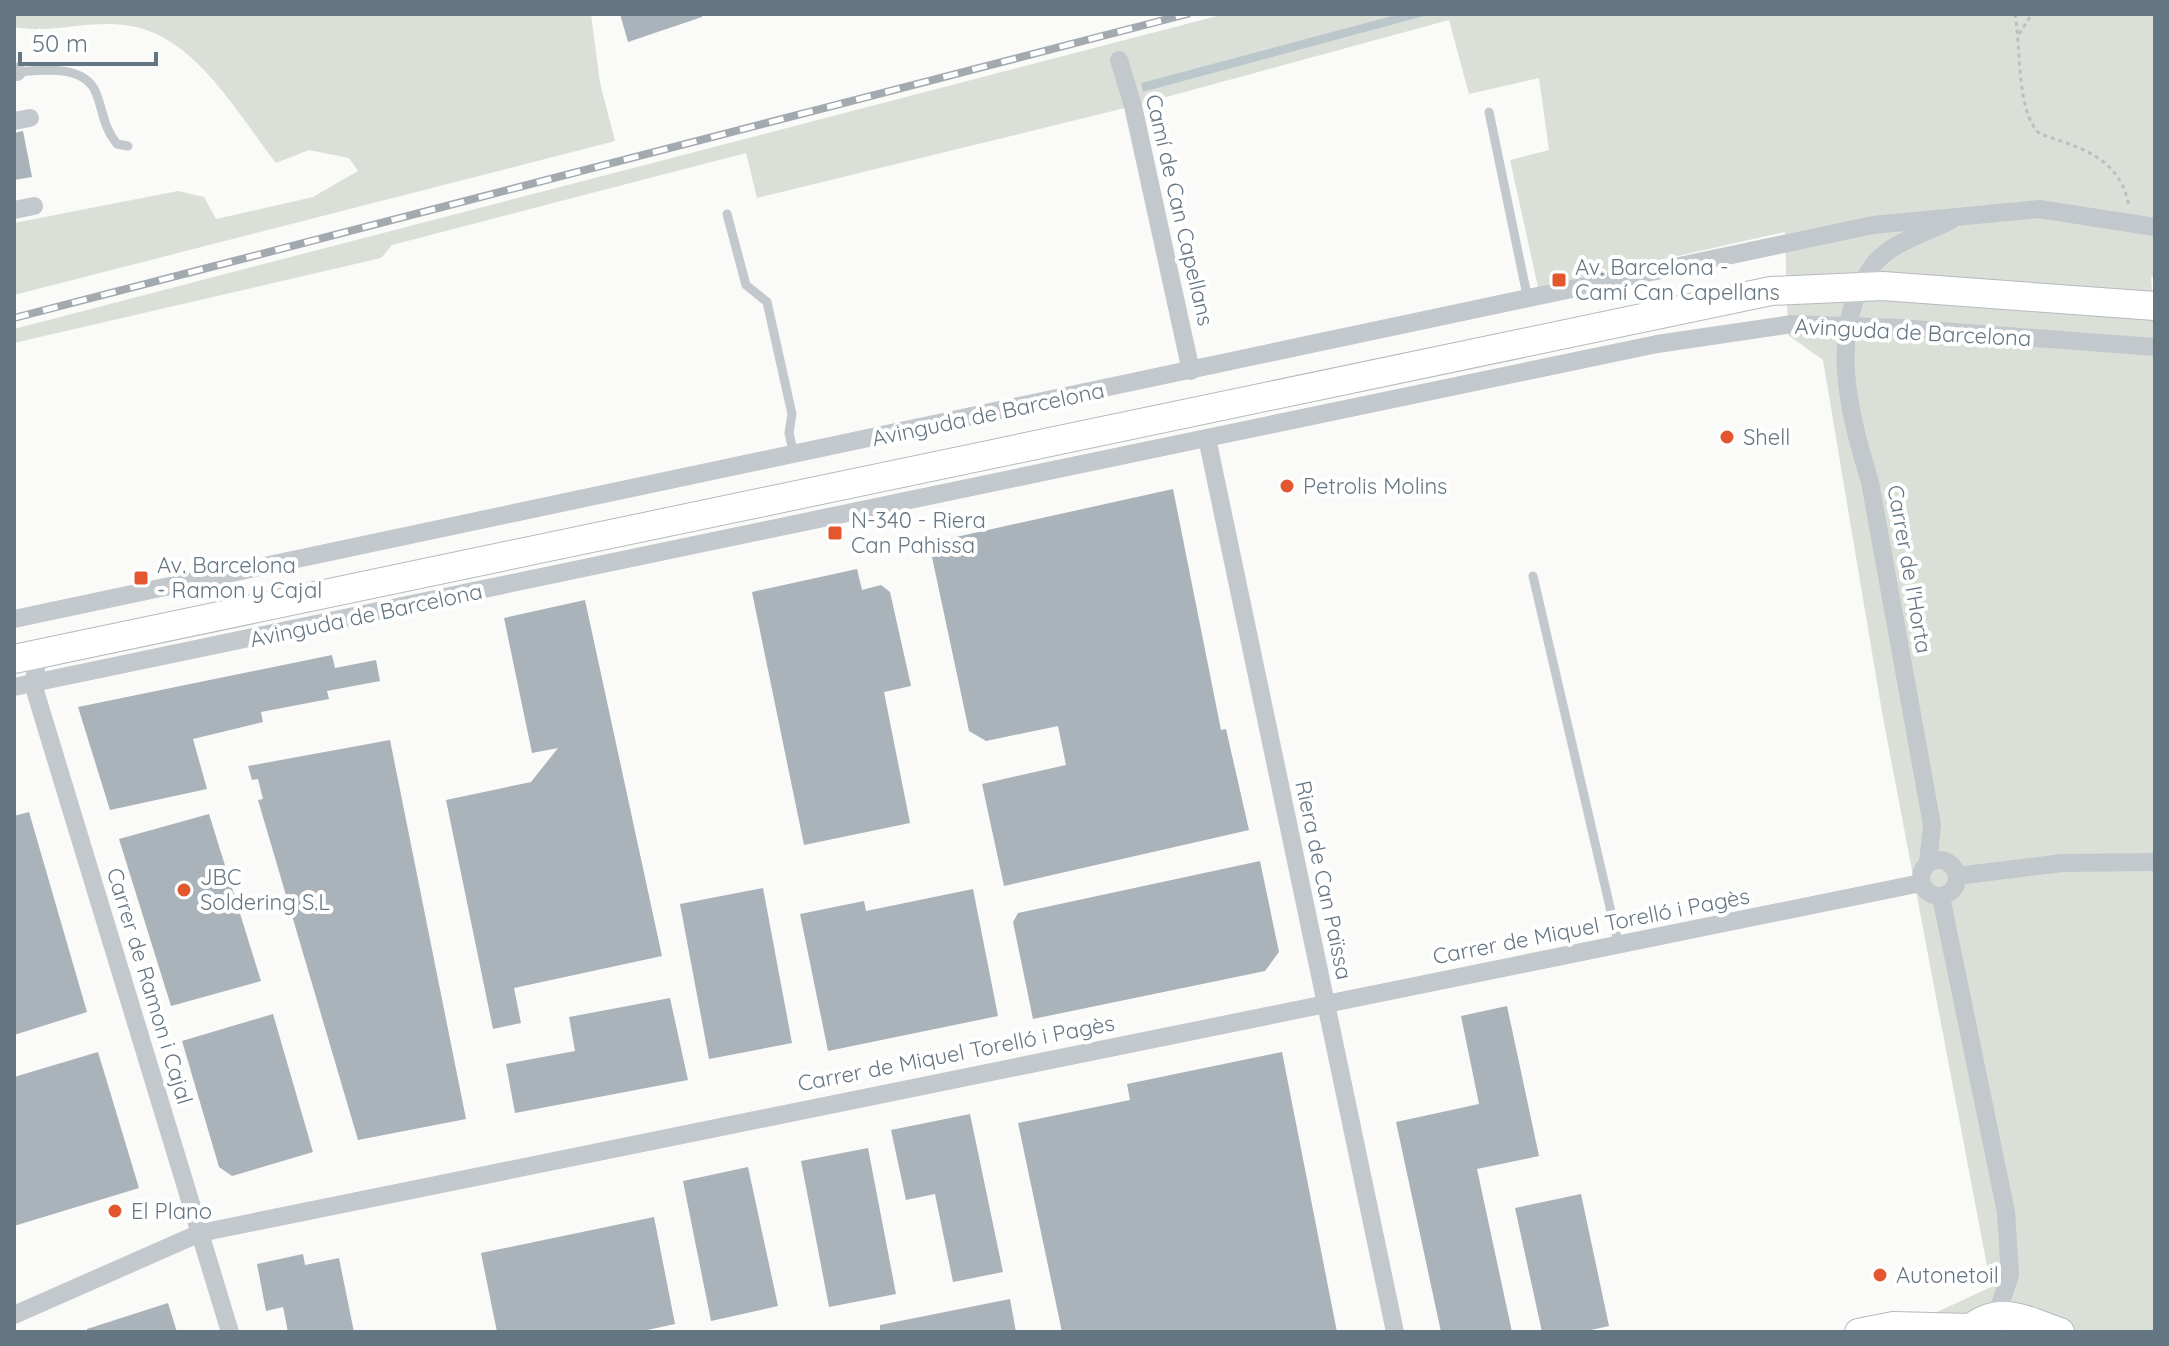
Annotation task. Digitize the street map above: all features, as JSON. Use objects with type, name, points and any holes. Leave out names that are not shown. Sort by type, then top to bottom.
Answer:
[{"type":"main road","name":"Avinguda de Barcelona","points":[[27,656],[1771,291],[1862,286],[2155,306]]},
{"type":"main road","points":[[1858,1332],[1893,1325],[1978,1325],[2033,1319],[2057,1332]]},
{"type":"street","name":"Camí de Can Capellans","points":[[1119,60],[1133,106],[1191,371]]},
{"type":"street","points":[[14,210],[34,206]]},
{"type":"street","name":"Avinguda de Barcelona","points":[[14,619],[1873,225],[2039,209],[2094,215],[2155,227]]},
{"type":"street","name":"Avinguda de Barcelona","points":[[1862,286],[1871,266],[1897,246],[1963,215]]},
{"type":"street","name":"Carrer de l'Horta","points":[[1862,286],[1846,326],[1843,361],[1859,448],[1870,482],[1932,825],[1928,863]]},
{"type":"street","name":"Avinguda de Barcelona","points":[[14,687],[1657,344],[1792,324],[2155,347]]},
{"type":"street","name":"Avinguda de Barcelona","points":[[1521,341],[1657,344]]},
{"type":"street","name":"Riera de Can Païssa","points":[[1207,438],[1395,1332]]},
{"type":"street","name":"Carrer de Ramon i Cajal","points":[[27,656],[230,1332]]},
{"type":"street","points":[[1946,861],[1957,876],[1952,890],[1941,897],[1928,893],[1921,883],[1928,863],[1946,861]]},
{"type":"street","points":[[1957,876],[2062,863],[2155,862]]},
{"type":"street","name":"Carrer de Miquel Torelló i Pagès","points":[[14,1315],[200,1233],[1921,883]]},
{"type":"street","points":[[1941,897],[2006,1212],[2010,1275],[1978,1325]]},
{"type":"lane","points":[[16,71],[70,73],[84,77],[96,92],[106,130],[117,144],[128,146]]},
{"type":"lane","points":[[1489,112],[1528,300]]},
{"type":"lane","points":[[727,214],[746,285],[767,302],[792,414],[789,433],[794,455]]},
{"type":"lane","points":[[1533,576],[1619,946]]},
{"type":"path","points":[[2015,14],[2022,90],[2032,127],[2040,134],[2102,159],[2125,183],[2132,221]]},
{"type":"path","points":[[2019,34],[2032,14]]},
{"type":"shaded area","points":[[14,14],[591,14],[600,83],[615,141],[14,295],[14,223],[178,191],[204,197],[216,219],[313,197],[358,171],[349,158],[309,150],[276,163],[211,78],[171,42],[149,31],[110,24],[28,29],[14,27]]},
{"type":"shaded area","points":[[1225,14],[1399,14],[1142,83],[1143,92],[1432,14],[2155,14],[2155,277],[2151,277],[2155,345],[2155,1332],[1894,1332],[1991,1287],[1882,712],[1823,360],[1788,335],[1785,232],[1538,287],[1510,160],[1549,150],[1539,78],[1469,94],[1449,20],[1133,106],[757,198],[746,153],[392,245],[381,258],[14,343],[14,329]]},
{"type":"shaded area","points":[[1399,14],[1432,14],[1143,92],[1141,83]]},
{"type":"building","points":[[620,14],[702,14],[702,17],[628,42]]},
{"type":"building","points":[[23,131],[32,177],[14,180],[14,133]]},
{"type":"building","points":[[1173,489],[1221,730],[1226,729],[1249,830],[1004,886],[982,784],[1066,765],[1058,726],[986,741],[969,731],[929,543]]},
{"type":"building","points":[[857,569],[862,590],[881,585],[890,592],[911,686],[884,692],[910,823],[804,845],[752,592]]},
{"type":"building","points":[[585,600],[662,956],[514,988],[521,1023],[493,1029],[446,800],[531,782],[558,748],[532,753],[504,618]]},
{"type":"building","points":[[332,655],[335,668],[376,660],[380,681],[327,691],[329,699],[261,712],[263,722],[193,739],[207,789],[110,810],[78,707]]},
{"type":"building","points":[[390,740],[466,1119],[358,1140],[258,800],[263,799],[258,779],[252,780],[248,766]]},
{"type":"building","points":[[29,812],[87,1012],[14,1035],[14,816]]},
{"type":"building","name":"JBC Soldering S.L","points":[[209,814],[261,981],[171,1006],[119,839]]},
{"type":"building","points":[[1260,861],[1279,952],[1265,971],[1033,1019],[1013,922],[1018,913]]},
{"type":"building","points":[[763,888],[792,1043],[709,1059],[680,904]]},
{"type":"building","points":[[973,889],[998,1016],[828,1051],[800,914],[864,901],[866,911]]},
{"type":"building","points":[[670,998],[688,1080],[515,1113],[506,1064],[575,1051],[569,1017]]},
{"type":"building","points":[[1507,1006],[1539,1156],[1477,1169],[1512,1332],[1441,1332],[1396,1122],[1479,1104],[1461,1016]]},
{"type":"building","points":[[273,1014],[313,1152],[232,1176],[219,1167],[182,1041]]},
{"type":"building","points":[[98,1052],[139,1188],[14,1226],[14,1077]]},
{"type":"building","points":[[1282,1052],[1337,1332],[1062,1332],[1018,1123],[1130,1100],[1127,1084]]},
{"type":"building","points":[[970,1114],[1003,1272],[953,1282],[935,1194],[906,1200],[891,1130]]},
{"type":"building","points":[[868,1148],[896,1294],[829,1307],[801,1161]]},
{"type":"building","points":[[748,1167],[778,1306],[711,1321],[683,1181]]},
{"type":"building","points":[[1581,1194],[1609,1326],[1582,1332],[1542,1332],[1515,1208]]},
{"type":"building","points":[[654,1217],[675,1324],[638,1332],[497,1332],[481,1253]]},
{"type":"building","points":[[303,1254],[305,1265],[339,1258],[354,1332],[288,1332],[283,1307],[266,1311],[257,1264]]},
{"type":"building","points":[[1010,1299],[1016,1332],[880,1332],[880,1325]]},
{"type":"building","points":[[168,1303],[177,1332],[87,1332],[87,1329]]},
{"type":"railway","points":[[14,318],[1187,14]]},
{"type":"place","name":"Av. Barcelona - Camí Can Capellans","points":[[1559,280]]},
{"type":"place","name":"Shell","points":[[1727,437]]},
{"type":"place","name":"Petrolis Molins","points":[[1287,486]]},
{"type":"place","name":"N-340 - Riera Can Pahissa","points":[[835,533]]},
{"type":"place","name":"Av. Barcelona - Ramon y Cajal","points":[[141,578]]},
{"type":"place","name":"JBC Soldering S.L","points":[[184,890]]},
{"type":"place","name":"El Plano","points":[[115,1211]]},
{"type":"place","name":"Autonetoil","points":[[1880,1275]]}]
